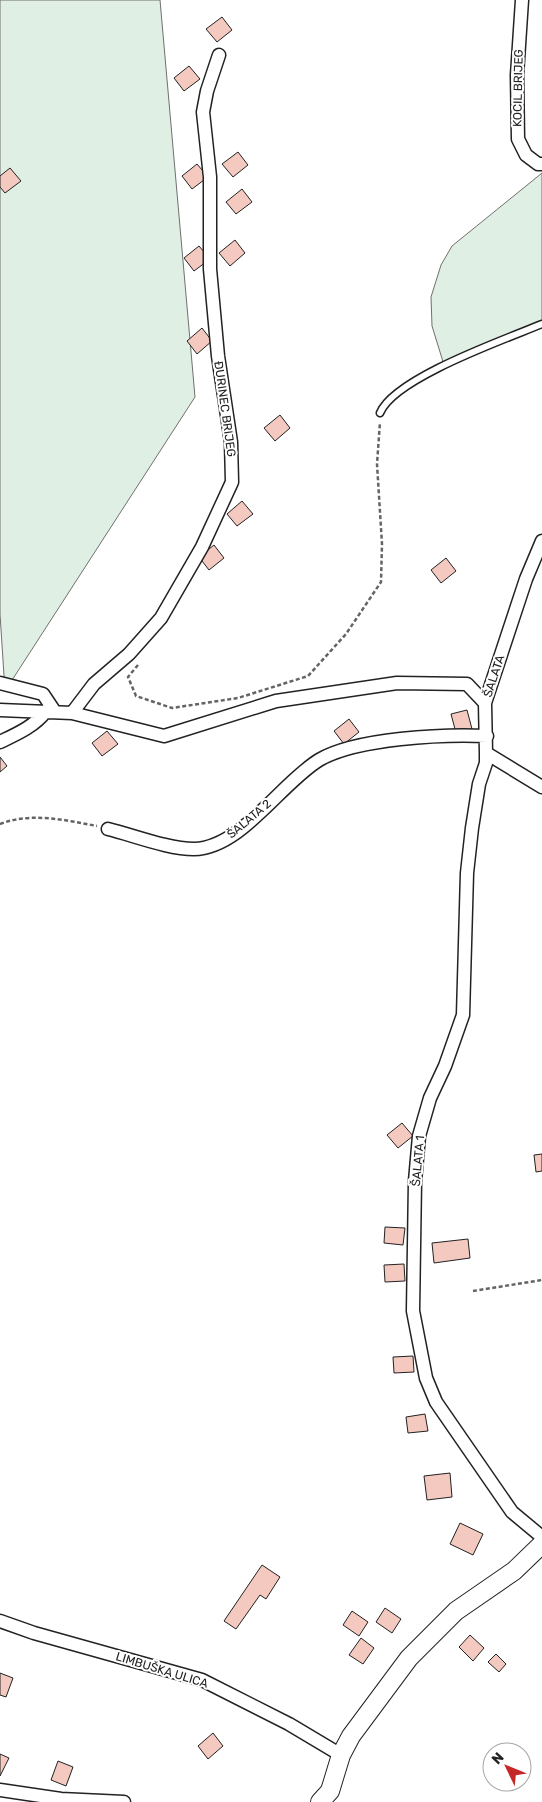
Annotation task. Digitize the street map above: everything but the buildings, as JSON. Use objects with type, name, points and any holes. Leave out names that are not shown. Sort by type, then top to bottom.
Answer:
[{"type":"street","name":"KOCIL BRIJEG","points":[[522,0],[516,74],[518,139],[526,155],[538,164],[542,164]]},
{"type":"street","name":"ĐURINEC BRIJEG","points":[[72,713],[94,684],[129,654],[161,618],[202,548],[232,482],[231,442],[218,356],[210,269],[210,176],[203,112],[207,91],[219,55]]},
{"type":"street","name":"ŠALATA","points":[[486,752],[485,703],[526,579],[542,541]]},
{"type":"street","points":[[0,683],[43,694],[51,711]]},
{"type":"street","points":[[0,710],[72,713],[164,736],[276,701],[397,684],[468,684],[485,703]]},
{"type":"street","points":[[0,742],[34,724],[51,711]]},
{"type":"street","name":"ŠALATA 2","points":[[108,829],[184,848],[204,847],[223,840],[241,828],[302,772],[332,754],[367,743],[462,735],[487,736]]},
{"type":"street","points":[[486,752],[542,787]]},
{"type":"street","name":"ŠALATA 1","points":[[486,752],[486,763],[479,784],[472,828],[467,873],[463,1015],[427,1105],[419,1136],[412,1278],[413,1311],[426,1378],[436,1402],[512,1512],[542,1537]]},
{"type":"street","points":[[320,1802],[330,1791],[341,1755],[350,1736],[409,1658],[456,1611],[514,1571],[542,1544]]},
{"type":"street","name":"LIMBUŠKA ULICA","points":[[0,1621],[34,1633],[202,1680],[289,1724],[341,1755]]},
{"type":"street","points":[[0,1790],[61,1799],[124,1802]]},
{"type":"lane","points":[[380,413],[382,407],[397,392],[432,372],[542,324]]},
{"type":"path","points":[[140,663],[128,677],[136,696],[172,708],[238,698],[308,676],[346,634],[381,582],[382,544],[377,464],[380,413]]},
{"type":"path","points":[[0,824],[25,817],[75,822],[108,829]]},
{"type":"path","points":[[473,1291],[542,1280]]},
{"type":"green space","points":[[0,0],[160,0],[195,397],[5,691],[0,614]]},
{"type":"green space","points":[[542,173],[542,321],[444,365],[432,326],[431,297],[441,265],[452,246]]}]
